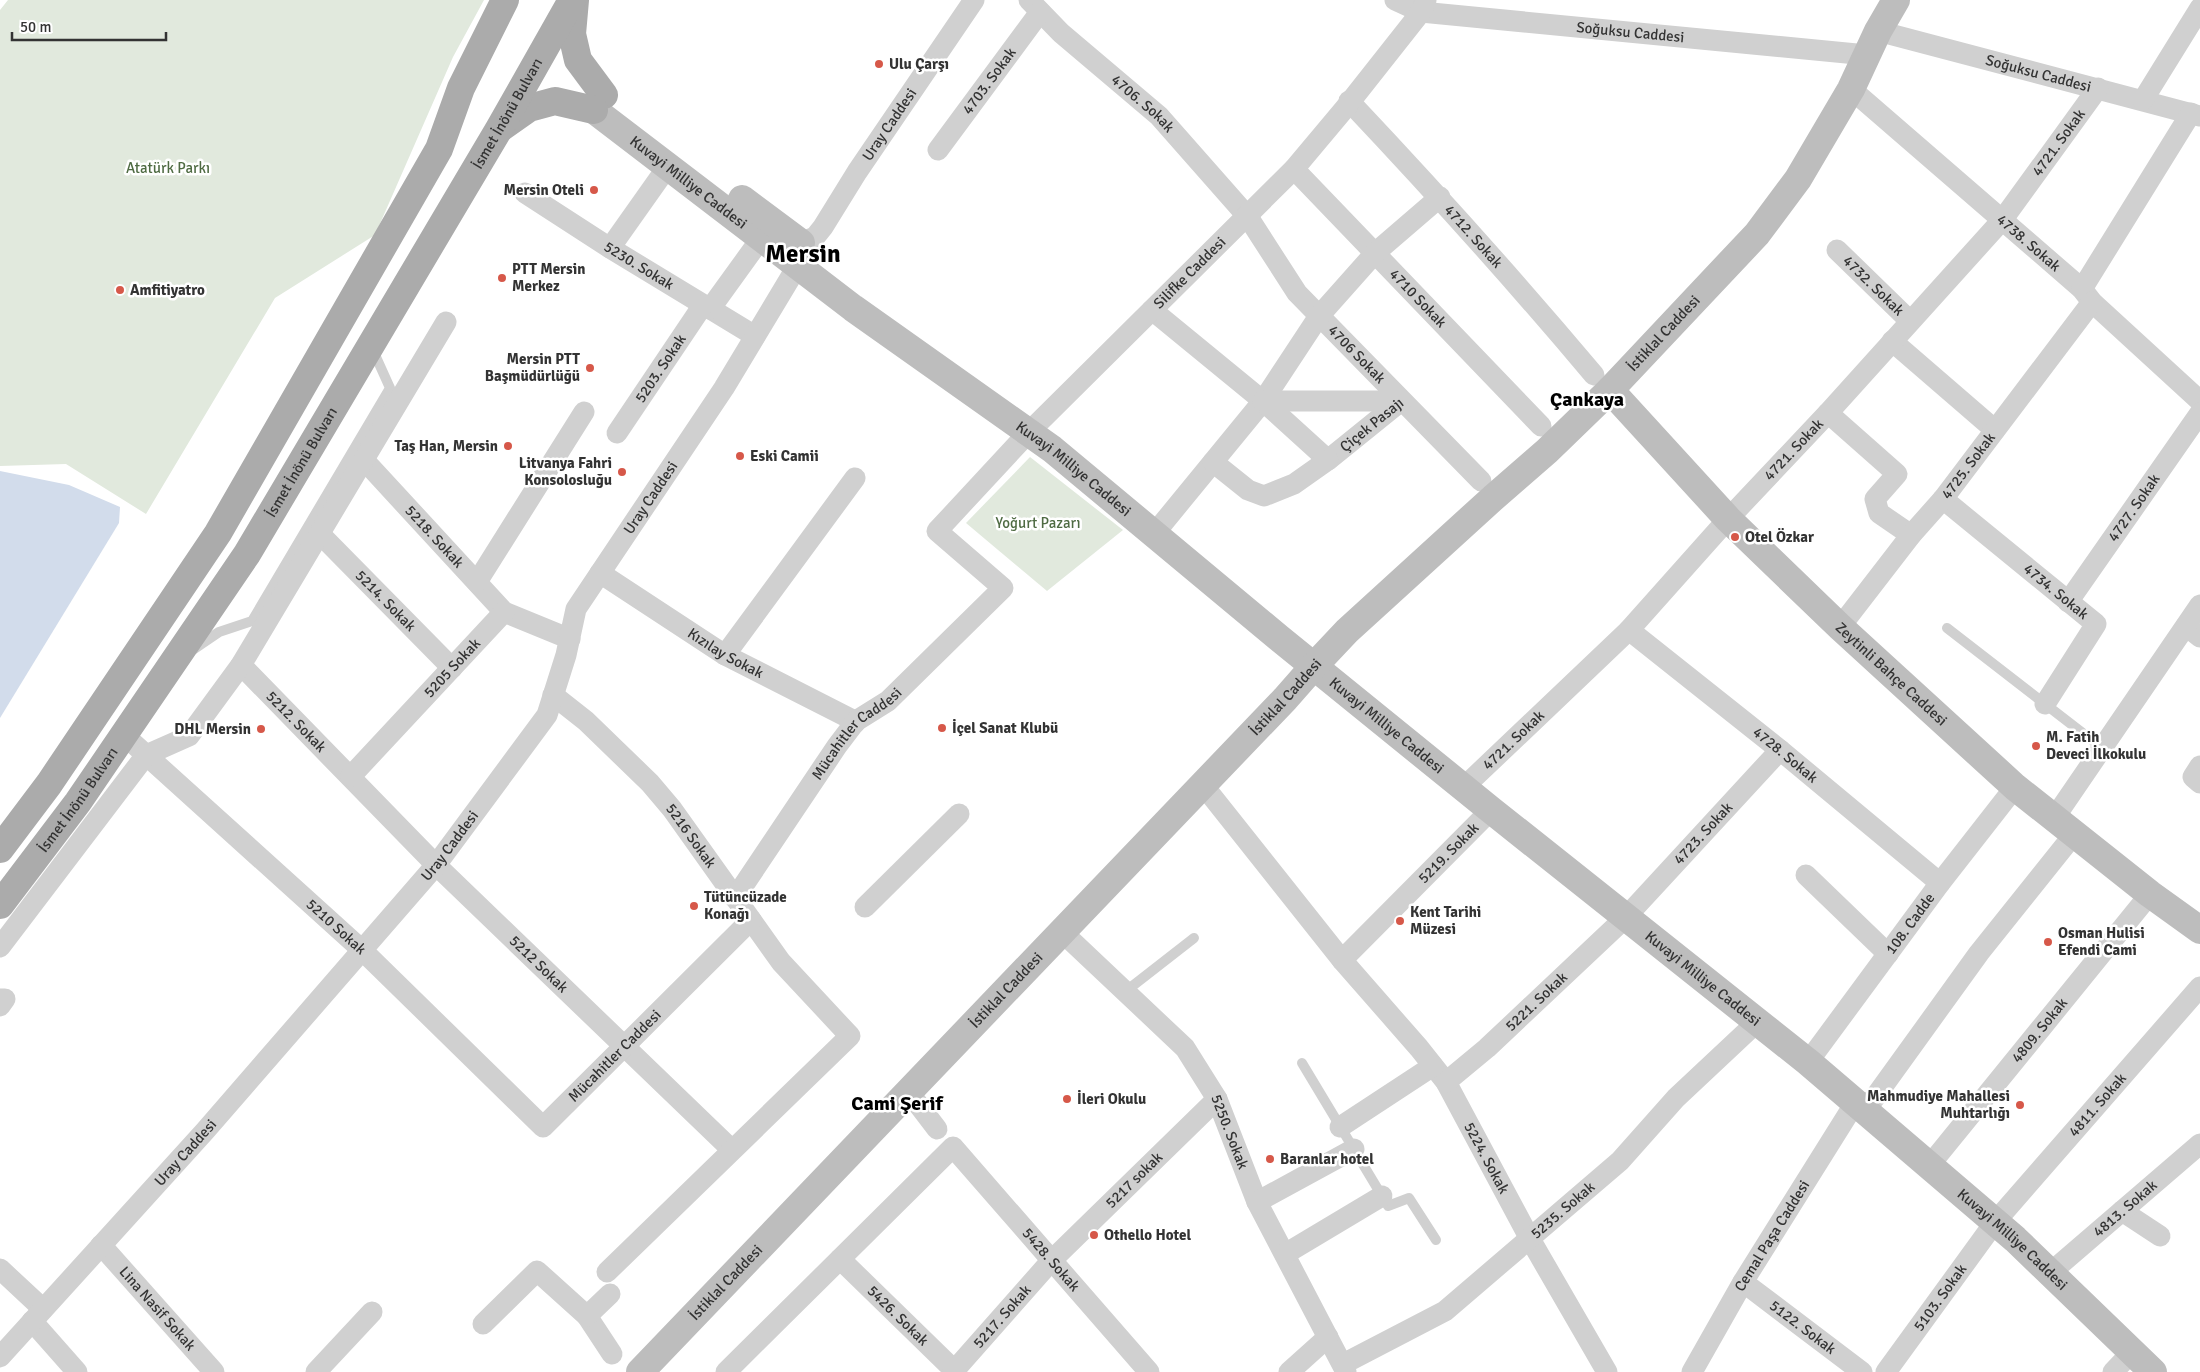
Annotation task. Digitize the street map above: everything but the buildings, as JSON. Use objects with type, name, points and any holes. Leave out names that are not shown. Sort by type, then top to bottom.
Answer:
[{"type":"main road","points":[[0,849],[49,784],[218,533],[439,149],[461,88],[505,0]]},
{"type":"main road","points":[[499,129],[529,108],[555,101],[599,103],[578,60],[572,34],[573,0]]},
{"type":"main road","name":"İsmet İnönü Bulvarı","points":[[0,905],[78,802],[247,554],[499,129],[573,0]]},
{"type":"street","name":"Uray Caddesi","points":[[0,1357],[205,1131],[436,865],[547,714],[570,639],[576,610],[724,388],[800,254],[823,227],[857,172],[974,0]]},
{"type":"street","name":"Soğuksu Caddesi","points":[[1394,0],[1423,6],[1872,43],[2098,88],[2196,115]]},
{"type":"street","name":"İstiklal Caddesi","points":[[640,1372],[1203,785],[1347,631],[1493,498],[1548,451],[1602,382],[1757,234],[1798,179],[1851,89],[1872,43],[1896,0]]},
{"type":"street","name":"4703. Sokak","points":[[938,150],[1034,6]]},
{"type":"street","name":"4706. Sokak","points":[[1034,6],[1061,32],[1159,116],[1248,217]]},
{"type":"street","name":"Silifke Caddesi","points":[[1003,588],[937,531],[1028,433],[1248,217],[1294,169],[1423,6]]},
{"type":"street","points":[[2143,100],[2200,8]]},
{"type":"street","name":"4721. Sokak","points":[[1464,787],[1629,630],[1728,519],[1828,413],[2003,219],[2098,88]]},
{"type":"street","name":"4738. Sokak","points":[[1851,89],[2003,219],[2200,401]]},
{"type":"street","name":"4712. Sokak","points":[[1349,101],[1440,198],[1602,382]]},
{"type":"street","name":"Kuvayi Milliye Caddesi","points":[[599,103],[668,166],[762,237],[800,254]]},
{"type":"street","name":"Kuvayi Milliye Caddesi","points":[[599,103],[800,254],[853,308],[1052,449],[1491,810],[1808,1062],[1995,1222],[2153,1372]]},
{"type":"street","name":"4725. Sokak","points":[[1840,627],[1911,535],[1943,499],[1995,430],[2087,295],[2196,115]]},
{"type":"street","points":[[610,248],[668,166]]},
{"type":"street","name":"4710 Sokak","points":[[1294,169],[1540,426]]},
{"type":"street","name":"5230. Sokak","points":[[525,193],[610,248],[755,336]]},
{"type":"street","points":[[1154,534],[1263,401],[1319,316],[1375,253],[1440,198]]},
{"type":"street","name":"4706 Sokak","points":[[1248,217],[1297,293],[1481,481]]},
{"type":"street","name":"5203. Sokak","points":[[618,434],[707,307],[762,237]]},
{"type":"street","name":"4732. Sokak","points":[[1837,250],[1910,321]]},
{"type":"street","name":"Çiçek Pasajı","points":[[1152,310],[1263,401],[1328,460]]},
{"type":"street","points":[[0,947],[146,755],[189,736],[241,665],[446,322]]},
{"type":"street","points":[[1892,341],[1995,430]]},
{"type":"street","name":"Zeytinli Bahçe Caddesi","points":[[1602,382],[1728,519],[1840,627],[2015,786],[2150,894],[2200,930]]},
{"type":"street","name":"Çiçek Pasajı","points":[[1263,401],[1401,400]]},
{"type":"street","name":"Çiçek Pasajı","points":[[1213,462],[1248,490],[1264,496],[1294,484],[1328,460],[1401,400]]},
{"type":"street","points":[[476,582],[584,412]]},
{"type":"street","points":[[1828,413],[1897,474],[1875,499],[1879,513],[1911,535]]},
{"type":"street","name":"4727. Sokak","points":[[2068,602],[2200,413]]},
{"type":"street","name":"5218. Sokak","points":[[364,460],[504,612]]},
{"type":"street","points":[[725,655],[855,478]]},
{"type":"street","name":"4734. Sokak","points":[[1943,499],[2096,624],[2045,704]]},
{"type":"street","name":"5214. Sokak","points":[[319,533],[452,668]]},
{"type":"street","name":"Kızılay Sokak","points":[[600,574],[725,655],[849,718],[855,723]]},
{"type":"street","name":"Mücahitler Caddesi","points":[[735,898],[837,746],[855,723],[888,701],[1003,588]]},
{"type":"street","points":[[2065,825],[2102,748],[2193,631],[2200,605]]},
{"type":"street","points":[[504,612],[570,639]]},
{"type":"street","name":"5205 Sokak","points":[[351,776],[504,612]]},
{"type":"street","name":"4728. Sokak","points":[[1629,630],[1780,750],[1940,883]]},
{"type":"street","name":"5212. Sokak","points":[[241,665],[351,776]]},
{"type":"street","name":"5216 Sokak","points":[[553,695],[586,722],[650,782],[672,809],[781,962],[850,1036],[731,1150]]},
{"type":"street","name":"5210 Sokak","points":[[124,734],[362,950],[543,1127]]},
{"type":"street","name":"4723. Sokak","points":[[1625,918],[1780,750]]},
{"type":"street","name":"5212 Sokak","points":[[351,776],[436,865],[731,1150]]},
{"type":"street","name":"5224. Sokak","points":[[1203,785],[1342,960],[1440,1074],[1605,1371]]},
{"type":"street","name":"108. Cadde","points":[[1808,1062],[1940,883],[2015,786]]},
{"type":"street","name":"5219. Sokak","points":[[1342,960],[1491,810]]},
{"type":"street","points":[[865,907],[959,814]]},
{"type":"street","name":"Cemal Paşa Caddesi","points":[[1692,1372],[1743,1282],[1860,1107],[1979,953],[2065,825]]},
{"type":"street","points":[[1806,875],[1888,954]]},
{"type":"street","name":"4809. Sokak","points":[[1929,1166],[2150,894]]},
{"type":"street","name":"5221. Sokak","points":[[1340,1128],[1487,1048],[1625,918]]},
{"type":"street","name":"Mücahitler Caddesi","points":[[543,1127],[751,920]]},
{"type":"street","name":"5250. Sokak","points":[[1061,931],[1185,1048],[1217,1099],[1257,1202],[1345,1368]]},
{"type":"street","name":"4811. Sokak","points":[[1995,1222],[2200,987]]},
{"type":"street","points":[[0,999],[5,999],[0,1006]]},
{"type":"street","name":"5235. Sokak","points":[[1345,1368],[1445,1311],[1620,1161],[1676,1098],[1757,1022]]},
{"type":"street","points":[[908,1091],[937,1129]]},
{"type":"street","name":"5217 sokak","points":[[1050,1261],[1217,1099]]},
{"type":"street","name":"4813. Sokak","points":[[2050,1273],[2200,1144]]},
{"type":"street","name":"5428. Sokak","points":[[840,1259],[953,1147],[1050,1261],[1149,1372]]},
{"type":"street","points":[[1257,1202],[1354,1149]]},
{"type":"street","points":[[607,1272],[731,1150]]},
{"type":"street","points":[[1285,1254],[1382,1196]]},
{"type":"street","points":[[2122,1211],[2160,1236]]},
{"type":"street","name":"5103. Sokak","points":[[1886,1372],[1995,1222]]},
{"type":"street","name":"Lina Nasif Sokak","points":[[101,1245],[214,1372]]},
{"type":"street","points":[[726,1372],[840,1259]]},
{"type":"street","name":"5426. Sokak","points":[[840,1259],[954,1371]]},
{"type":"street","name":"5217. Sokak","points":[[954,1371],[1050,1261]]},
{"type":"street","points":[[0,1269],[38,1315],[77,1372]]},
{"type":"street","points":[[483,1324],[537,1271],[587,1316],[612,1354]]},
{"type":"street","name":"5122. Sokak","points":[[1743,1282],[1862,1372]]},
{"type":"street","points":[[587,1316],[610,1294]]},
{"type":"street","points":[[316,1372],[372,1312]]},
{"type":"street","points":[[1289,1372],[1328,1336]]},
{"type":"street","points":[[2113,1372],[2132,1352]]},
{"type":"lane","points":[[170,666],[219,632],[252,621],[390,388],[371,345]]},
{"type":"lane","points":[[1947,628],[2102,748]]},
{"type":"lane","points":[[1126,991],[1194,938]]},
{"type":"lane","points":[[1302,1063],[1388,1206],[1409,1198],[1436,1240]]},
{"type":"green space","name":"Atatürk Parkı","points":[[8,0],[484,0],[453,57],[375,235],[275,298],[146,514],[66,464],[0,466],[0,10]]},
{"type":"green space","name":"Yoğurt Pazarı","points":[[1030,457],[1123,530],[1047,591],[966,523]]},
{"type":"water","points":[[0,471],[69,485],[120,507],[119,523],[0,718]]},
{"type":"place","name":"Ulu Çarşı","points":[[879,64]]},
{"type":"place","name":"Mersin Oteli","points":[[594,190]]},
{"type":"place","name":"PTT Mersin Merkez","points":[[502,278]]},
{"type":"place","name":"Amfitiyatro","points":[[120,290]]},
{"type":"place","name":"Mersin PTT Başmüdürlüğü","points":[[590,368]]},
{"type":"place","name":"Taş Han, Mersin","points":[[508,446]]},
{"type":"place","name":"Eski Camii","points":[[740,456]]},
{"type":"place","name":"Litvanya Fahri Konsolosluğu","points":[[622,472]]},
{"type":"place","name":"Otel Özkar","points":[[1735,537]]},
{"type":"place","name":"İçel Sanat Klubü","points":[[942,728]]},
{"type":"place","name":"DHL Mersin","points":[[261,729]]},
{"type":"place","name":"M. Fatih Deveci İlkokulu","points":[[2036,746]]},
{"type":"place","name":"Tütüncüzade Konağı","points":[[694,906]]},
{"type":"place","name":"Kent Tarihi Müzesi","points":[[1400,921]]},
{"type":"place","name":"Osman Hulisi Efendi Cami","points":[[2048,942]]},
{"type":"place","name":"İleri Okulu","points":[[1067,1099]]},
{"type":"place","name":"Mahmudiye Mahallesi Muhtarlığı","points":[[2020,1105]]},
{"type":"place","name":"Baranlar hotel","points":[[1270,1159]]},
{"type":"place","name":"Othello Hotel","points":[[1094,1235]]},
{"type":"district","name":"Mersin","points":[[803,253]]},
{"type":"district","name":"Çankaya","points":[[1587,399]]},
{"type":"district","name":"Cami Şerif","points":[[897,1103]]}]
